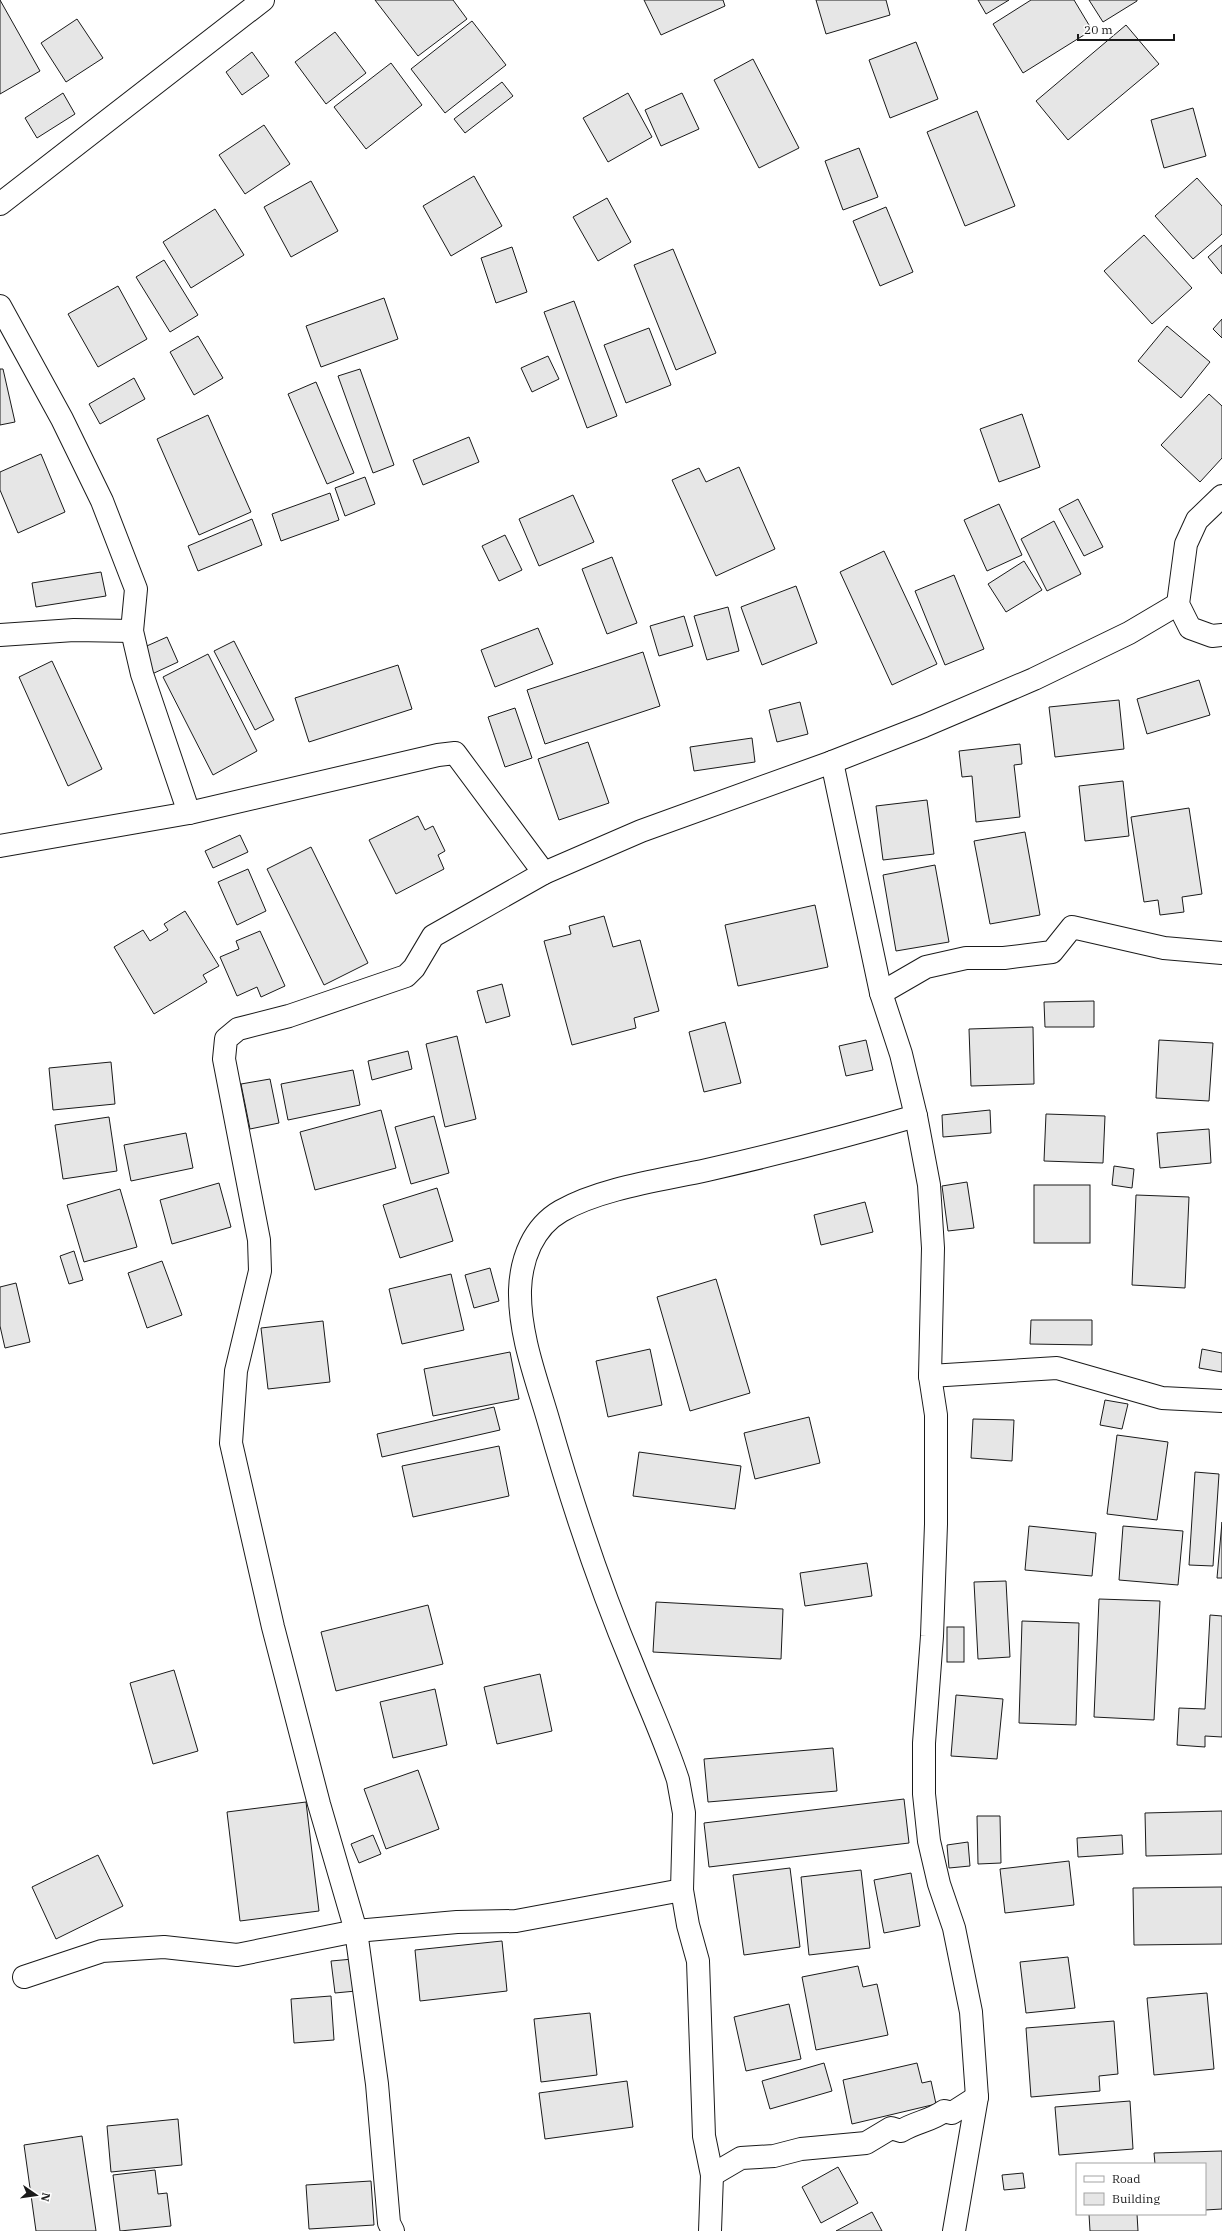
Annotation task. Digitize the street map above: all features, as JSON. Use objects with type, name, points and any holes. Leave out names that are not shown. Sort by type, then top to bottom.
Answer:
[{"type":"street","points":[[0,204],[263,0]]},
{"type":"street","points":[[0,306],[62,419],[102,501],[136,589],[132,631],[150,705],[190,813]]},
{"type":"street","points":[[1222,496],[1197,520],[1186,544],[1178,604],[1190,628],[1212,636],[1222,635]]},
{"type":"street","points":[[393,2231],[390,2223],[377,2084],[356,1931],[319,1804],[273,1627],[231,1443],[236,1371],[260,1271],[259,1240],[224,1059],[226,1040],[238,1029],[289,1016],[406,976],[414,968],[433,936],[544,872],[641,831],[832,762],[924,726],[1034,679],[1129,633],[1178,604]]},
{"type":"street","points":[[0,635],[74,630],[132,631]]},
{"type":"street","points":[[0,846],[190,813],[438,755],[455,753],[544,872]]},
{"type":"street","points":[[832,762],[881,993],[901,1054],[916,1116],[929,1185],[932,1240],[930,1376],[936,1415],[936,1524],[932,1636],[924,1743],[924,1794],[929,1841],[939,1884],[954,1928],[971,2012],[977,2097],[954,2231]]},
{"type":"street","points":[[881,993],[926,967],[966,958],[1004,958],[1052,952],[1072,927],[1164,948],[1222,953]]},
{"type":"street","points":[[710,2231],[712,2175],[704,2136],[698,1961],[688,1925],[682,1890],[684,1813],[678,1780],[585,1539],[560,1462],[533,1370],[523,1325],[520,1291],[522,1266],[530,1244],[543,1225],[559,1212],[582,1201],[627,1188],[851,1135],[916,1116]]},
{"type":"street","points":[[930,1376],[1057,1368],[1162,1398],[1222,1401]]},
{"type":"street","points":[[24,1977],[102,1952],[164,1947],[237,1955],[356,1931],[457,1922],[516,1921],[682,1890]]},
{"type":"street","points":[[712,2175],[741,2158],[774,2156],[801,2149],[866,2143],[891,2128],[901,2131],[913,2124],[933,2119],[944,2111],[952,2113],[977,2097]]},
{"type":"building","points":[[0,0],[40,71],[0,94]]},
{"type":"building","points":[[375,0],[453,0],[467,19],[418,56]]},
{"type":"building","points":[[644,0],[723,0],[725,6],[661,35]]},
{"type":"building","points":[[816,0],[886,0],[890,15],[826,34]]},
{"type":"building","points":[[978,0],[1009,0],[986,14]]},
{"type":"building","points":[[1031,0],[1074,0],[1092,30],[1023,73],[993,24]]},
{"type":"building","points":[[1089,0],[1137,0],[1137,1],[1103,22]]},
{"type":"building","points":[[77,19],[103,58],[66,82],[41,43]]},
{"type":"building","points":[[472,21],[506,65],[445,113],[411,69]]},
{"type":"building","points":[[1126,25],[1159,64],[1068,140],[1036,101]]},
{"type":"building","points":[[335,32],[366,73],[326,104],[295,62]]},
{"type":"building","points":[[916,42],[938,99],[890,118],[869,60]]},
{"type":"building","points":[[252,52],[269,76],[242,95],[226,72]]},
{"type":"building","points":[[753,59],[799,148],[759,168],[714,80]]},
{"type":"building","points":[[391,63],[422,105],[366,149],[334,107]]},
{"type":"building","points":[[502,82],[513,96],[465,133],[454,119]]},
{"type":"building","points":[[63,93],[75,114],[37,138],[25,118]]},
{"type":"building","points":[[628,93],[652,137],[608,162],[583,118]]},
{"type":"building","points":[[682,93],[699,129],[661,146],[645,110]]},
{"type":"building","points":[[1193,108],[1206,156],[1164,168],[1151,120]]},
{"type":"building","points":[[977,111],[1015,206],[965,226],[927,132]]},
{"type":"building","points":[[264,125],[290,164],[245,194],[219,155]]},
{"type":"building","points":[[859,148],[878,197],[843,210],[825,161]]},
{"type":"building","points":[[474,176],[502,226],[451,256],[423,206]]},
{"type":"building","points":[[1197,178],[1222,206],[1222,234],[1193,259],[1155,216]]},
{"type":"building","points":[[311,181],[338,231],[291,257],[264,207]]},
{"type":"building","points":[[607,198],[631,242],[598,261],[573,217]]},
{"type":"building","points":[[886,207],[913,272],[880,286],[853,221]]},
{"type":"building","points":[[215,209],[244,255],[191,288],[163,242]]},
{"type":"building","points":[[1144,235],[1192,288],[1152,324],[1104,271]]},
{"type":"building","points":[[1222,245],[1222,274],[1208,257]]},
{"type":"building","points":[[512,247],[527,292],[496,303],[481,258]]},
{"type":"building","points":[[673,249],[716,353],[676,370],[634,265]]},
{"type":"building","points":[[164,260],[198,315],[170,332],[136,277]]},
{"type":"building","points":[[118,286],[147,339],[98,367],[68,314]]},
{"type":"building","points":[[384,298],[398,339],[321,367],[306,326]]},
{"type":"building","points":[[574,301],[617,416],[587,428],[544,312]]},
{"type":"building","points":[[1222,319],[1222,338],[1213,329]]},
{"type":"building","points":[[1167,326],[1210,362],[1181,398],[1138,361]]},
{"type":"building","points":[[649,328],[671,385],[626,403],[604,345]]},
{"type":"building","points":[[198,336],[223,378],[194,395],[170,352]]},
{"type":"building","points":[[548,356],[559,379],[532,392],[521,368]]},
{"type":"building","points":[[0,369],[3,369],[15,422],[0,425]]},
{"type":"building","points":[[360,369],[394,465],[373,473],[338,376]]},
{"type":"building","points":[[134,378],[145,399],[100,424],[89,404]]},
{"type":"building","points":[[316,382],[354,473],[327,484],[288,394]]},
{"type":"building","points":[[1209,394],[1222,406],[1222,458],[1200,482],[1161,445]]},
{"type":"building","points":[[1022,414],[1040,467],[999,482],[980,429]]},
{"type":"building","points":[[208,415],[251,512],[199,535],[157,439]]},
{"type":"building","points":[[469,437],[479,462],[423,485],[413,460]]},
{"type":"building","points":[[41,454],[65,512],[18,533],[0,490],[0,472]]},
{"type":"building","points":[[739,467],[775,549],[716,576],[672,480],[699,468],[706,482]]},
{"type":"building","points":[[365,477],[375,504],[345,516],[335,488]]},
{"type":"building","points":[[330,493],[339,520],[281,541],[272,514]]},
{"type":"building","points":[[573,495],[594,542],[539,566],[519,519]]},
{"type":"building","points":[[1078,499],[1103,547],[1084,556],[1059,509]]},
{"type":"building","points":[[999,504],[1022,555],[987,571],[964,520]]},
{"type":"building","points":[[252,519],[262,545],[198,571],[188,546]]},
{"type":"building","points":[[1054,521],[1081,574],[1047,591],[1021,539]]},
{"type":"building","points":[[505,535],[522,570],[499,581],[482,546]]},
{"type":"building","points":[[884,551],[937,664],[892,685],[840,572]]},
{"type":"building","points":[[612,557],[637,623],[607,634],[582,569]]},
{"type":"building","points":[[1024,561],[1042,590],[1006,612],[988,584]]},
{"type":"building","points":[[101,572],[106,596],[36,607],[32,583]]},
{"type":"building","points":[[954,575],[984,649],[945,665],[915,591]]},
{"type":"building","points":[[796,586],[817,643],[762,665],[741,607]]},
{"type":"building","points":[[728,607],[739,651],[707,660],[694,616]]},
{"type":"building","points":[[684,616],[693,646],[659,656],[650,626]]},
{"type":"building","points":[[538,628],[553,664],[495,687],[481,650]]},
{"type":"building","points":[[167,637],[178,662],[152,674],[140,649]]},
{"type":"building","points":[[234,641],[274,720],[255,730],[214,651]]},
{"type":"building","points":[[643,652],[660,706],[545,744],[527,690]]},
{"type":"building","points":[[208,654],[257,751],[213,775],[163,677]]},
{"type":"building","points":[[52,661],[102,769],[68,786],[19,677]]},
{"type":"building","points":[[398,665],[412,709],[309,742],[295,698]]},
{"type":"building","points":[[1199,680],[1210,715],[1147,734],[1137,699]]},
{"type":"building","points":[[1119,700],[1124,749],[1055,757],[1049,707]]},
{"type":"building","points":[[800,702],[808,734],[777,742],[769,710]]},
{"type":"building","points":[[515,708],[532,758],[505,767],[488,717]]},
{"type":"building","points":[[752,738],[755,762],[694,771],[690,747]]},
{"type":"building","points":[[588,742],[609,803],[559,820],[538,759]]},
{"type":"building","points":[[1020,744],[1022,764],[1014,765],[1020,817],[976,822],[972,776],[962,777],[959,751]]},
{"type":"building","points":[[1123,781],[1129,836],[1085,841],[1079,786]]},
{"type":"building","points":[[927,800],[934,854],[883,860],[876,806]]},
{"type":"building","points":[[1189,808],[1202,894],[1182,897],[1184,912],[1160,915],[1158,900],[1144,902],[1131,817]]},
{"type":"building","points":[[418,816],[425,830],[433,826],[445,851],[438,855],[444,869],[396,894],[369,840]]},
{"type":"building","points":[[1025,832],[1040,915],[990,924],[974,841]]},
{"type":"building","points":[[240,835],[248,852],[213,868],[205,851]]},
{"type":"building","points":[[311,847],[368,963],[324,985],[267,869]]},
{"type":"building","points":[[935,865],[949,942],[896,951],[883,875]]},
{"type":"building","points":[[248,869],[266,911],[237,925],[218,882]]},
{"type":"building","points":[[815,905],[828,967],[738,986],[725,925]]},
{"type":"building","points":[[185,911],[219,966],[203,975],[207,982],[154,1014],[114,947],[143,930],[150,941],[168,930],[164,924]]},
{"type":"building","points":[[604,916],[613,947],[640,940],[659,1011],[634,1018],[636,1028],[572,1045],[544,941],[571,934],[569,926]]},
{"type":"building","points":[[260,931],[285,986],[261,997],[257,987],[237,996],[220,957],[239,949],[236,941]]},
{"type":"building","points":[[502,984],[510,1016],[486,1023],[477,991]]},
{"type":"building","points":[[1094,1001],[1094,1027],[1045,1027],[1044,1002]]},
{"type":"building","points":[[725,1022],[741,1083],[704,1092],[689,1032]]},
{"type":"building","points":[[1033,1027],[1034,1084],[971,1086],[969,1029]]},
{"type":"building","points":[[457,1036],[476,1119],[445,1127],[426,1044]]},
{"type":"building","points":[[866,1040],[873,1070],[846,1076],[839,1046]]},
{"type":"building","points":[[1159,1040],[1213,1043],[1209,1101],[1156,1098]]},
{"type":"building","points":[[408,1051],[412,1069],[372,1080],[368,1061]]},
{"type":"building","points":[[111,1062],[115,1104],[53,1110],[49,1068]]},
{"type":"building","points":[[353,1070],[360,1105],[288,1120],[281,1084]]},
{"type":"building","points":[[270,1079],[279,1123],[250,1129],[241,1084]]},
{"type":"building","points":[[381,1110],[396,1168],[315,1190],[300,1132]]},
{"type":"building","points":[[990,1110],[991,1133],[943,1137],[942,1115]]},
{"type":"building","points":[[1046,1114],[1105,1116],[1103,1163],[1044,1161]]},
{"type":"building","points":[[434,1116],[449,1173],[411,1184],[395,1127]]},
{"type":"building","points":[[109,1117],[117,1171],[63,1179],[55,1125]]},
{"type":"building","points":[[1209,1129],[1211,1163],[1160,1168],[1157,1133]]},
{"type":"building","points":[[186,1133],[193,1168],[131,1181],[124,1145]]},
{"type":"building","points":[[1114,1166],[1134,1169],[1132,1188],[1112,1185]]},
{"type":"building","points":[[967,1182],[974,1228],[948,1231],[942,1186]]},
{"type":"building","points":[[219,1183],[231,1227],[172,1244],[160,1200]]},
{"type":"building","points":[[1034,1185],[1090,1185],[1090,1243],[1034,1243]]},
{"type":"building","points":[[437,1188],[453,1241],[400,1258],[383,1205]]},
{"type":"building","points":[[120,1189],[137,1247],[84,1262],[67,1205]]},
{"type":"building","points":[[1136,1195],[1189,1197],[1185,1288],[1132,1285]]},
{"type":"building","points":[[865,1202],[873,1232],[821,1245],[814,1215]]},
{"type":"building","points":[[74,1251],[83,1280],[69,1284],[60,1256]]},
{"type":"building","points":[[162,1261],[182,1315],[147,1328],[128,1273]]},
{"type":"building","points":[[490,1268],[499,1301],[474,1308],[465,1275]]},
{"type":"building","points":[[451,1274],[464,1330],[402,1344],[389,1289]]},
{"type":"building","points":[[716,1279],[750,1393],[690,1411],[657,1297]]},
{"type":"building","points":[[16,1283],[30,1342],[5,1348],[0,1326],[0,1287]]},
{"type":"building","points":[[1031,1320],[1092,1320],[1092,1345],[1030,1344]]},
{"type":"building","points":[[323,1321],[330,1382],[268,1389],[261,1328]]},
{"type":"building","points":[[650,1349],[662,1405],[608,1417],[596,1361]]},
{"type":"building","points":[[1202,1349],[1222,1353],[1222,1372],[1199,1368]]},
{"type":"building","points":[[510,1352],[519,1399],[433,1416],[424,1369]]},
{"type":"building","points":[[1105,1400],[1128,1404],[1122,1429],[1100,1425]]},
{"type":"building","points":[[494,1407],[500,1430],[382,1457],[377,1434]]},
{"type":"building","points":[[809,1417],[820,1463],[755,1479],[744,1433]]},
{"type":"building","points":[[973,1419],[1014,1420],[1012,1461],[971,1458]]},
{"type":"building","points":[[1117,1435],[1168,1442],[1157,1520],[1107,1514]]},
{"type":"building","points":[[499,1446],[509,1496],[413,1517],[402,1466]]},
{"type":"building","points":[[639,1452],[741,1466],[735,1509],[633,1496]]},
{"type":"building","points":[[1195,1472],[1219,1474],[1213,1566],[1189,1565]]},
{"type":"building","points":[[1222,1522],[1222,1578],[1217,1578]]},
{"type":"building","points":[[1029,1526],[1096,1533],[1092,1576],[1025,1570]]},
{"type":"building","points":[[1123,1526],[1183,1531],[1178,1585],[1119,1580]]},
{"type":"building","points":[[867,1563],[872,1596],[805,1606],[800,1573]]},
{"type":"building","points":[[1006,1581],[1010,1657],[978,1659],[974,1582]]},
{"type":"building","points":[[1099,1599],[1160,1601],[1154,1720],[1094,1717]]},
{"type":"building","points":[[656,1602],[783,1609],[781,1659],[653,1652]]},
{"type":"building","points":[[428,1605],[443,1664],[336,1691],[321,1632]]},
{"type":"building","points":[[1210,1615],[1222,1616],[1222,1737],[1205,1736],[1205,1747],[1177,1745],[1179,1708],[1205,1709]]},
{"type":"building","points":[[1022,1621],[1079,1623],[1076,1725],[1019,1723]]},
{"type":"building","points":[[947,1627],[964,1627],[964,1662],[947,1662]]},
{"type":"building","points":[[174,1670],[198,1751],[153,1764],[130,1683]]},
{"type":"building","points":[[540,1674],[552,1731],[497,1744],[484,1687]]},
{"type":"building","points":[[435,1689],[447,1745],[393,1758],[380,1702]]},
{"type":"building","points":[[956,1695],[1003,1699],[997,1759],[951,1756]]},
{"type":"building","points":[[833,1748],[837,1791],[708,1802],[704,1759]]},
{"type":"building","points":[[418,1770],[439,1829],[386,1849],[364,1789]]},
{"type":"building","points":[[904,1799],[909,1843],[709,1867],[704,1823]]},
{"type":"building","points":[[306,1802],[319,1911],[240,1921],[227,1812]]},
{"type":"building","points":[[1222,1811],[1222,1854],[1146,1856],[1145,1813]]},
{"type":"building","points":[[977,1816],[1000,1816],[1001,1863],[978,1864]]},
{"type":"building","points":[[373,1835],[381,1854],[359,1863],[351,1844]]},
{"type":"building","points":[[1122,1835],[1123,1854],[1078,1857],[1077,1838]]},
{"type":"building","points":[[968,1842],[970,1866],[949,1868],[947,1845]]},
{"type":"building","points":[[98,1855],[123,1906],[56,1939],[32,1887]]},
{"type":"building","points":[[1069,1861],[1074,1905],[1005,1913],[1000,1869]]},
{"type":"building","points":[[790,1868],[800,1947],[744,1955],[733,1875]]},
{"type":"building","points":[[861,1870],[870,1948],[809,1955],[801,1877]]},
{"type":"building","points":[[911,1873],[920,1926],[884,1933],[874,1880]]},
{"type":"building","points":[[1222,1887],[1222,1944],[1134,1945],[1133,1888]]},
{"type":"building","points":[[502,1941],[507,1991],[420,2001],[415,1950]]},
{"type":"building","points":[[1068,1957],[1075,2008],[1026,2013],[1020,1962]]},
{"type":"building","points":[[353,1959],[356,1991],[335,1993],[331,1961]]},
{"type":"building","points":[[858,1966],[863,1987],[877,1984],[888,2035],[816,2050],[802,1977]]},
{"type":"building","points":[[1207,1993],[1214,2069],[1154,2075],[1147,1998]]},
{"type":"building","points":[[331,1996],[334,2040],[294,2043],[291,1999]]},
{"type":"building","points":[[789,2004],[801,2059],[746,2071],[734,2017]]},
{"type":"building","points":[[590,2013],[597,2075],[541,2082],[534,2019]]},
{"type":"building","points":[[1114,2021],[1118,2074],[1099,2076],[1100,2091],[1031,2097],[1026,2028]]},
{"type":"building","points":[[824,2063],[832,2091],[770,2109],[762,2081]]},
{"type":"building","points":[[917,2063],[922,2083],[931,2081],[936,2104],[852,2124],[843,2080]]},
{"type":"building","points":[[627,2081],[633,2127],[545,2139],[539,2093]]},
{"type":"building","points":[[1130,2101],[1133,2149],[1059,2155],[1055,2107]]},
{"type":"building","points":[[178,2119],[182,2165],[111,2172],[107,2126]]},
{"type":"building","points":[[82,2136],[96,2231],[36,2231],[24,2145]]},
{"type":"building","points":[[1222,2151],[1222,2209],[1206,2210],[1206,2163],[1155,2163],[1154,2153]]},
{"type":"building","points":[[838,2167],[858,2203],[821,2223],[802,2187]]},
{"type":"building","points":[[155,2170],[158,2194],[167,2193],[171,2226],[120,2231],[113,2175]]},
{"type":"building","points":[[1023,2173],[1025,2188],[1004,2190],[1002,2175]]},
{"type":"building","points":[[371,2181],[374,2225],[309,2229],[306,2185]]},
{"type":"building","points":[[872,2212],[882,2231],[836,2231]]},
{"type":"building","points":[[1089,2215],[1137,2215],[1138,2231],[1090,2231]]}]
